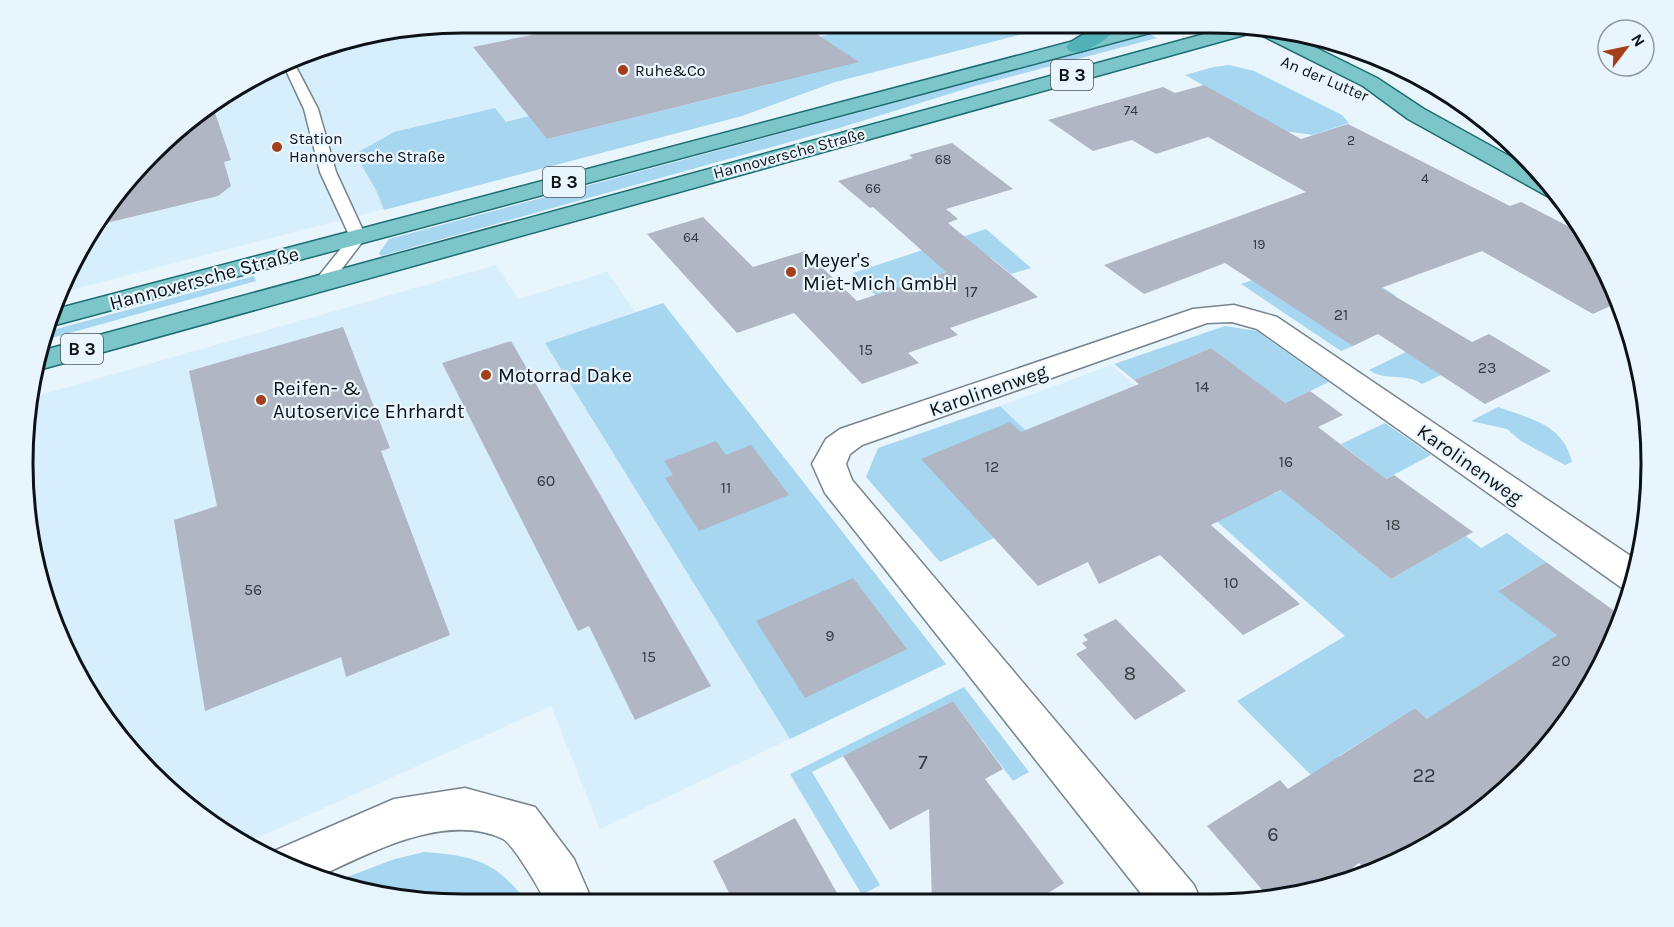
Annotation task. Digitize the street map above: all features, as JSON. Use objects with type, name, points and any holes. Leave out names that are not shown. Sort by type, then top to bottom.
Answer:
[{"type":"highway","name":"B 3","points":[[1076,47],[1102,33]]},
{"type":"main road","name":"Hannoversche Straße","points":[[59,317],[1128,33]]},
{"type":"main road","name":"Hannoversche Straße","points":[[46,359],[1225,34]]},
{"type":"main road","name":"An der Lutter","points":[[1225,34],[1258,37],[1346,88],[1416,114],[1532,178]]},
{"type":"street","name":"Karolinenweg","points":[[1171,894],[837,484],[829,464],[837,447],[852,437],[1203,315],[1234,313],[1267,323],[1627,572]]},
{"type":"street","points":[[301,862],[394,820],[465,808],[519,822],[558,875],[565,894]]},
{"type":"lane","points":[[292,69],[311,109],[328,172],[358,237]]},
{"type":"lane","name":"Hannoversche Straße","points":[[323,282],[358,237]]},
{"type":"shaded area","points":[[464,33],[1027,33],[835,82],[742,116],[70,290],[91,248],[122,201],[159,159],[180,140],[224,106],[273,77],[352,48],[407,37]]},
{"type":"shaded area","points":[[837,33],[1027,33],[835,82],[742,116],[384,210],[376,190],[355,154],[394,132],[495,108],[506,122],[529,116],[547,139],[771,84],[738,56]]},
{"type":"shaded area","points":[[1150,34],[1157,38],[975,86],[836,129],[381,256],[379,253],[389,239]]},
{"type":"shaded area","points":[[1229,65],[1254,71],[1342,115],[1349,123],[1313,135],[1284,131],[1185,75]]},
{"type":"shaded area","points":[[986,229],[1031,268],[1011,274],[990,257],[906,285],[907,327],[853,273]]},
{"type":"shaded area","points":[[1330,253],[1396,296],[1383,303],[1353,346],[1341,351],[1241,284]]},
{"type":"shaded area","points":[[496,265],[518,299],[607,272],[636,312],[545,343],[790,739],[600,829],[551,706],[254,839],[201,805],[159,768],[122,726],[77,654],[56,602],[41,547],[37,520],[33,464],[39,395]]},
{"type":"shaded area","points":[[254,276],[256,281],[52,338],[55,329]]},
{"type":"shaded area","points":[[663,303],[946,664],[790,739],[545,343]]},
{"type":"shaded area","points":[[1225,326],[1257,331],[1329,382],[1285,403],[1225,454],[1274,494],[1319,471],[1334,482],[1368,465],[1341,444],[1385,423],[1431,455],[1314,517],[1391,579],[1466,536],[1481,548],[1507,533],[1546,562],[1499,590],[1557,635],[1469,692],[1475,762],[1415,708],[1339,756],[1363,827],[1237,701],[1345,636],[1155,466],[940,562],[866,477],[878,448],[1000,406],[1062,465],[1264,388],[1211,348],[1134,380],[1114,364]]},
{"type":"shaded area","points":[[1418,346],[1441,375],[1422,384],[1409,378],[1382,376],[1369,370]]},
{"type":"shaded area","points":[[1111,365],[1172,416],[1062,465],[1000,406]]},
{"type":"shaded area","points":[[1498,407],[1534,420],[1553,431],[1568,449],[1572,462],[1565,465],[1521,441],[1507,429],[1471,421]]},
{"type":"shaded area","points":[[964,687],[1029,772],[1013,781],[953,701],[812,772],[880,885],[864,894],[861,894],[790,774]]},
{"type":"shaded area","points":[[424,852],[471,859],[494,869],[520,894],[435,893],[380,886],[346,877],[395,859]]},
{"type":"building","name":"Ruhe&Co","points":[[541,33],[815,33],[859,62],[547,139],[473,47]]},
{"type":"building","points":[[1204,85],[1301,139],[1348,124],[1510,206],[1521,202],[1570,227],[1597,273],[1611,306],[1593,314],[1482,251],[1381,288],[1472,342],[1489,334],[1551,371],[1485,404],[1378,334],[1353,346],[1225,263],[1144,294],[1104,265],[1306,192],[1208,137],[1156,154],[1132,140],[1093,151],[1048,120],[1163,87],[1175,93]]},
{"type":"building","points":[[215,112],[231,160],[224,162],[231,186],[218,196],[107,223],[122,201],[159,159]]},
{"type":"building","points":[[952,143],[1013,189],[946,209],[958,219],[948,223],[1038,297],[950,328],[958,335],[908,353],[919,363],[862,384],[794,313],[737,333],[647,234],[703,217],[753,267],[805,251],[857,301],[946,272],[873,207],[870,208],[838,181],[913,158],[909,155]]},
{"type":"building","points":[[343,327],[390,448],[381,451],[450,635],[346,677],[341,657],[205,711],[174,520],[217,506],[189,371]]},
{"type":"building","points":[[511,341],[711,686],[635,720],[589,626],[578,631],[442,363]]},
{"type":"building","points":[[1211,348],[1285,403],[1310,391],[1343,415],[1318,427],[1386,479],[1394,475],[1473,532],[1391,579],[1281,490],[1211,525],[1300,604],[1243,635],[1160,555],[1099,584],[1088,562],[1038,586],[921,459],[1010,422],[1021,432],[1139,384],[1134,380]]},
{"type":"building","points":[[716,441],[726,455],[751,445],[789,495],[699,531],[665,478],[673,475],[664,461]]},
{"type":"building","points":[[1546,562],[1615,611],[1597,654],[1552,726],[1515,768],[1494,787],[1473,805],[1426,836],[1375,861],[1362,866],[1359,863],[1347,872],[1294,886],[1263,890],[1207,826],[1280,780],[1288,789],[1415,708],[1427,719],[1557,635],[1498,591]]},
{"type":"building","points":[[853,578],[907,649],[805,698],[756,621]]},
{"type":"building","points":[[1116,619],[1186,691],[1135,720],[1076,654],[1087,648],[1082,643],[1088,640],[1083,635]]},
{"type":"building","points":[[953,701],[1003,769],[985,779],[1064,883],[1047,894],[932,894],[929,809],[890,830],[843,756]]},
{"type":"building","points":[[795,818],[838,894],[730,894],[713,861]]},
{"type":"place","name":"Ruhe&Co","points":[[623,70]]},
{"type":"place","name":"Station Hannoversche Straße","points":[[277,147]]},
{"type":"place","name":"Meyer's Miet-Mich GmbH","points":[[791,272]]},
{"type":"place","name":"Motorrad Dake","points":[[486,375]]},
{"type":"place","name":"Reifen- & Autoservice Ehrhardt","points":[[261,400]]}]
